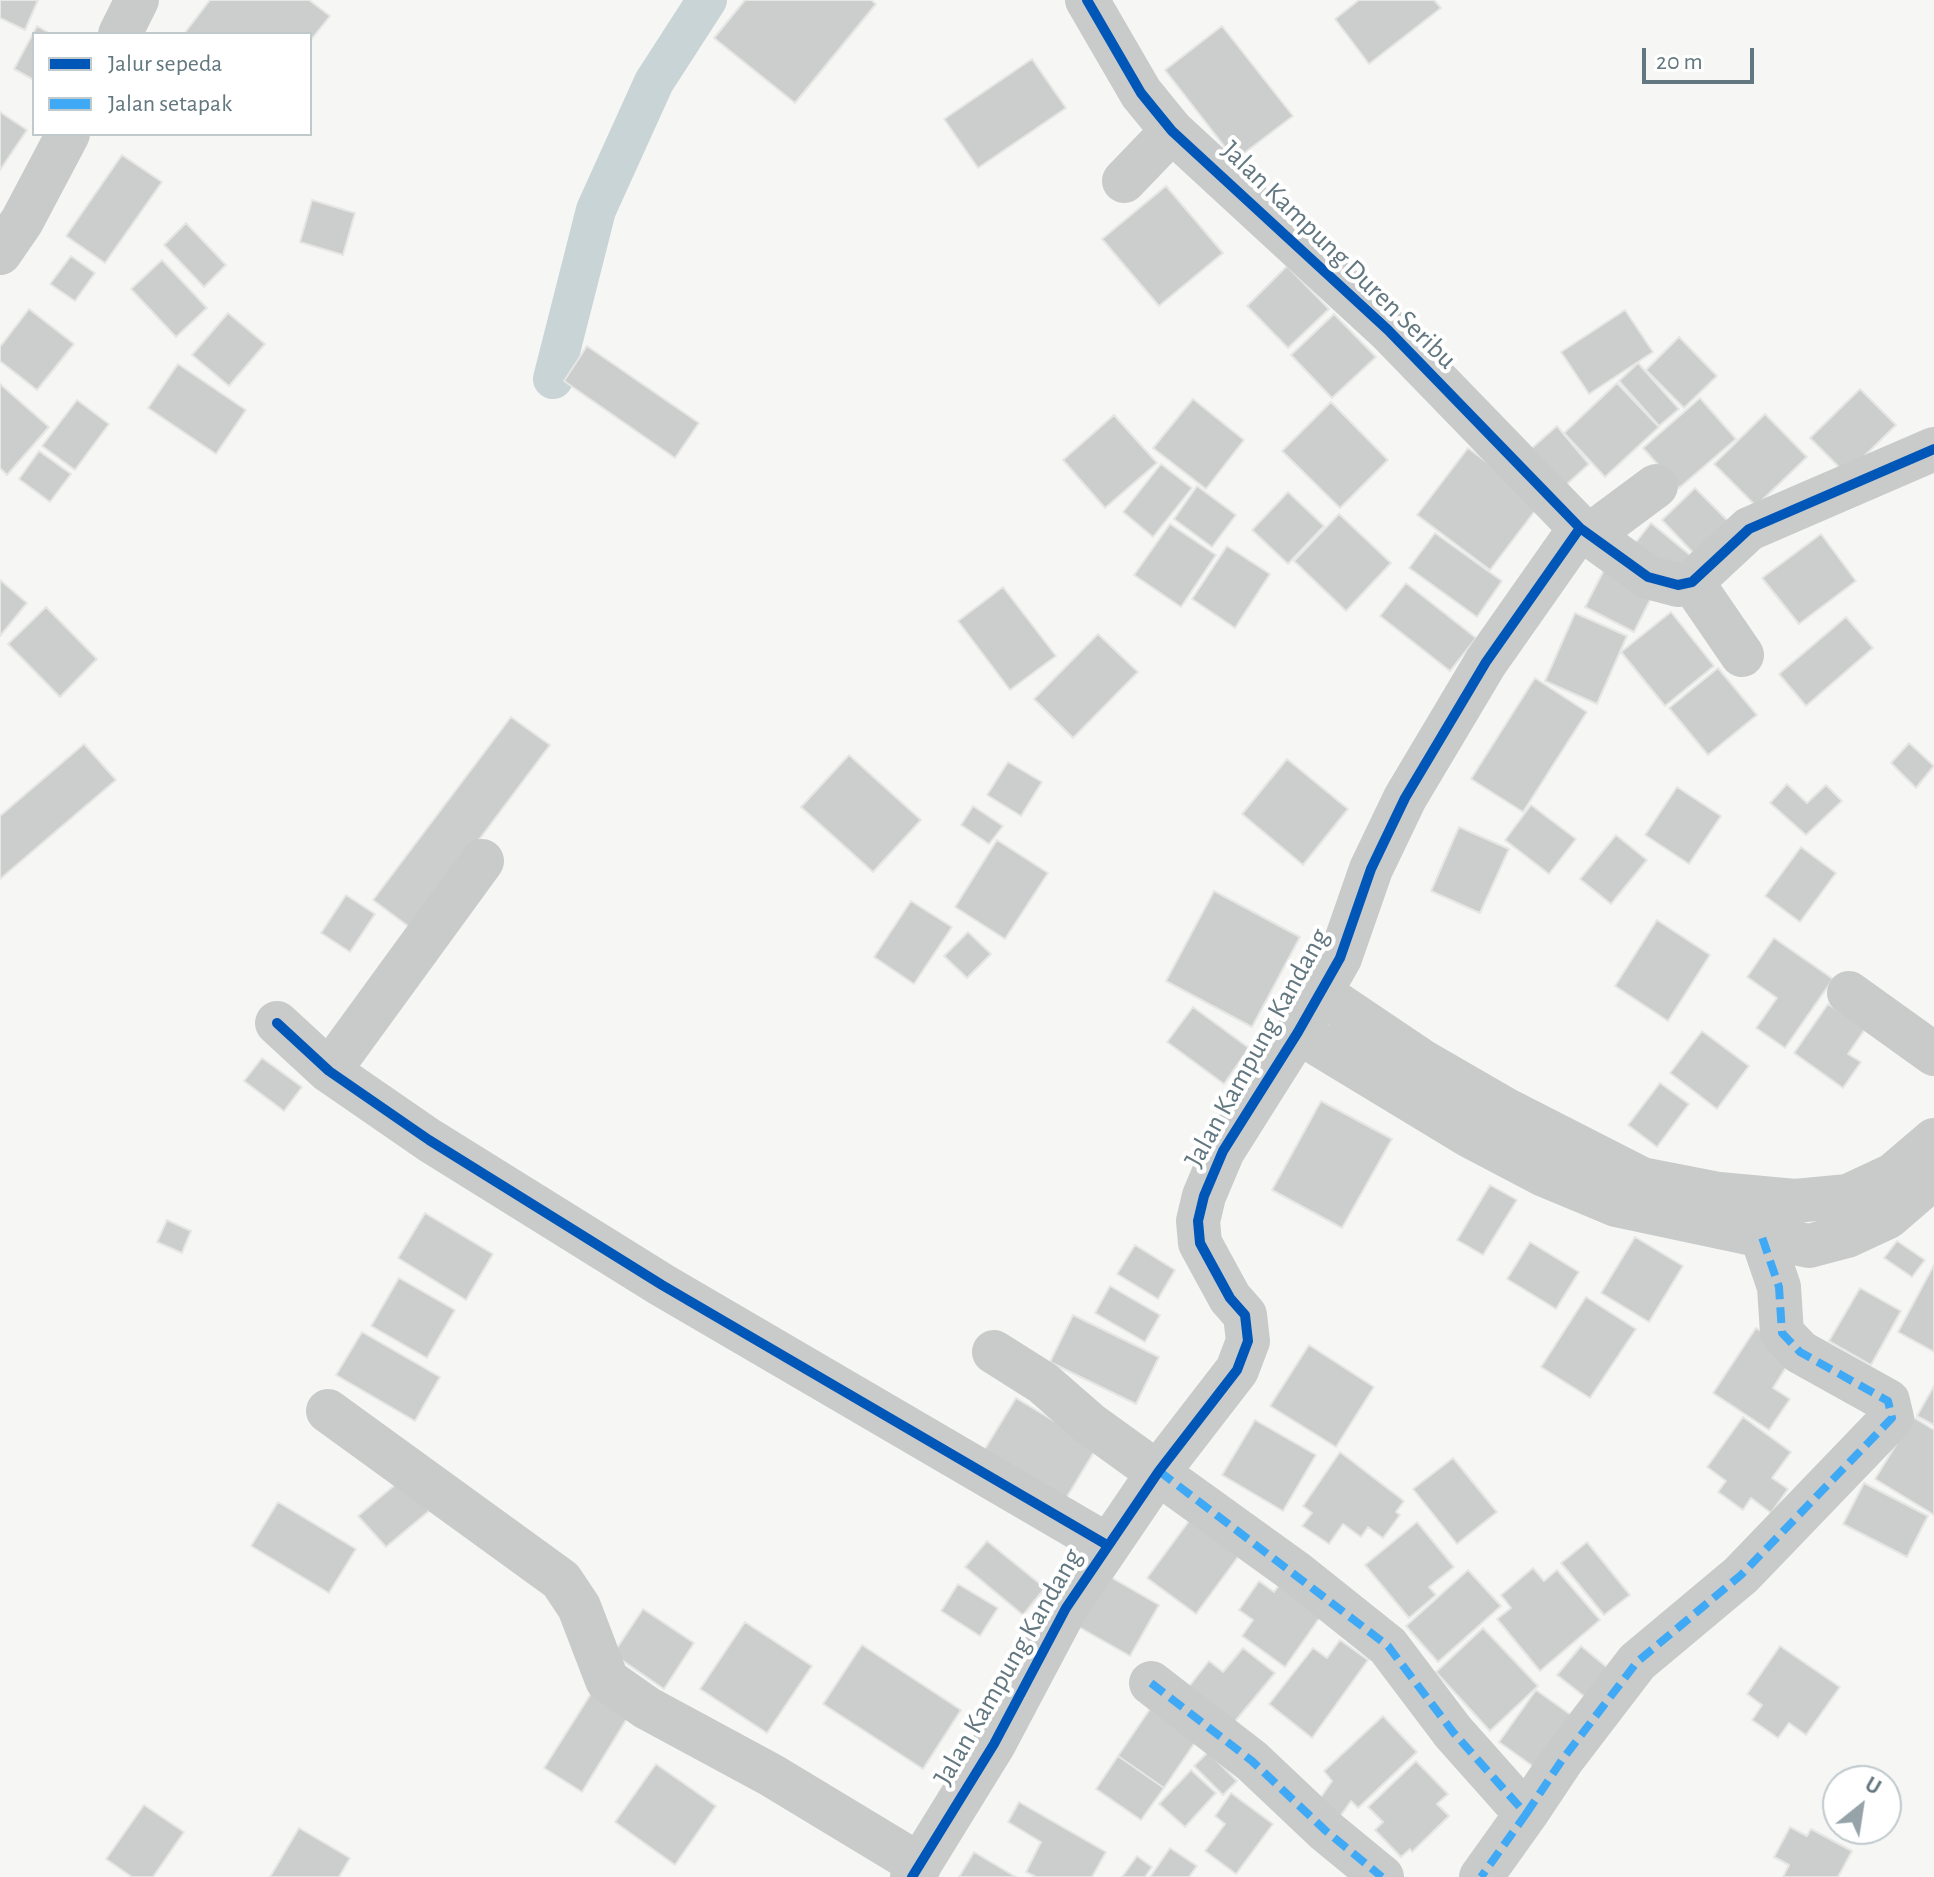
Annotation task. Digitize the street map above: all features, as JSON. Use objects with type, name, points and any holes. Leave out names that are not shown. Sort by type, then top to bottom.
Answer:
[{"type":"street","points":[[121,32],[137,0]]},
{"type":"street","name":"Jalan Kampung Duren Seribu","points":[[1087,0],[1141,93],[1172,131],[1388,330],[1585,532],[1648,577],[1678,585],[1692,582]]},
{"type":"street","points":[[1124,181],[1172,131]]},
{"type":"street","points":[[0,253],[22,221],[67,136]]},
{"type":"street","points":[[1742,655],[1692,582],[1749,529],[1934,449]]},
{"type":"street","name":"Jalan Kampung Kandang","points":[[916,1871],[994,1744],[1066,1608],[1159,1471],[1237,1370],[1248,1341],[1245,1315],[1230,1298],[1200,1243],[1198,1221],[1223,1151],[1298,1032],[1340,958],[1371,869],[1405,798],[1486,662],[1585,532],[1656,486]]},
{"type":"street","points":[[344,1080],[482,861]]},
{"type":"street","points":[[1321,993],[1422,1061],[1491,1101],[1642,1179],[1719,1194],[1795,1201],[1848,1196],[1893,1175],[1934,1140]]},
{"type":"street","points":[[1849,993],[1934,1054]]},
{"type":"street","points":[[277,1023],[344,1080],[429,1140],[662,1285],[1107,1545]]},
{"type":"street","points":[[1298,1032],[1397,1095],[1544,1175],[1616,1205],[1809,1246],[1847,1236],[1888,1217],[1934,1177]]},
{"type":"street","points":[[1795,1201],[1809,1246]]},
{"type":"street","points":[[1481,1877],[1562,1760],[1637,1662],[1741,1575],[1892,1418],[1888,1401],[1800,1352],[1782,1333],[1779,1287],[1762,1237]]},
{"type":"street","points":[[994,1352],[1043,1383],[1090,1424],[1159,1471],[1388,1646],[1453,1732],[1526,1814]]},
{"type":"street","points":[[328,1411],[561,1580],[579,1607],[607,1680],[647,1708],[771,1775],[916,1871]]},
{"type":"street","points":[[1151,1683],[1252,1761],[1326,1831],[1382,1877]]},
{"type":"building","points":[[0,0],[38,0],[25,30],[0,18]]},
{"type":"building","points":[[210,0],[309,0],[330,16],[312,38],[312,32],[186,32]]},
{"type":"building","points":[[745,0],[871,0],[876,4],[795,103],[714,38]]},
{"type":"building","points":[[1359,0],[1434,0],[1441,8],[1369,64],[1335,19]]},
{"type":"building","points":[[37,26],[48,32],[34,32]]},
{"type":"building","points":[[1222,26],[1293,116],[1235,160],[1165,70]]},
{"type":"building","points":[[32,35],[32,79],[14,69]]},
{"type":"building","points":[[1032,59],[1066,108],[978,168],[944,119]]},
{"type":"building","points":[[0,112],[27,130],[0,170]]},
{"type":"building","points":[[122,155],[162,182],[105,263],[66,236]]},
{"type":"building","points":[[1166,186],[1223,253],[1159,306],[1102,239]]},
{"type":"building","points":[[312,200],[355,213],[343,255],[300,242]]},
{"type":"building","points":[[186,223],[226,265],[204,287],[164,245]]},
{"type":"building","points":[[71,256],[95,273],[75,301],[50,284]]},
{"type":"building","points":[[162,260],[207,308],[176,337],[131,289]]},
{"type":"building","points":[[1287,266],[1329,309],[1288,348],[1247,306]]},
{"type":"building","points":[[29,309],[74,344],[37,390],[0,361],[0,347]]},
{"type":"building","points":[[1625,310],[1653,352],[1589,394],[1561,352]]},
{"type":"building","points":[[228,313],[265,344],[229,386],[192,355]]},
{"type":"building","points":[[1334,314],[1376,357],[1332,398],[1291,355]]},
{"type":"building","points":[[1679,337],[1717,376],[1684,408],[1646,370]]},
{"type":"building","points":[[587,346],[699,423],[675,458],[564,381]]},
{"type":"building","points":[[1638,363],[1679,409],[1659,426],[1619,381]]},
{"type":"building","points":[[178,364],[246,410],[216,454],[148,408]]},
{"type":"building","points":[[1617,383],[1659,427],[1605,477],[1564,433]]},
{"type":"building","points":[[0,384],[49,427],[7,475],[0,468]]},
{"type":"building","points":[[1860,389],[1896,425],[1846,474],[1810,438]]},
{"type":"building","points":[[1700,398],[1736,439],[1679,488],[1643,448]]},
{"type":"building","points":[[1193,399],[1244,440],[1206,489],[1153,448]]},
{"type":"building","points":[[77,400],[109,424],[75,470],[42,446]]},
{"type":"building","points":[[1331,402],[1388,460],[1340,508],[1282,451]]},
{"type":"building","points":[[1765,414],[1807,457],[1756,506],[1714,464]]},
{"type":"building","points":[[1114,415],[1157,463],[1105,508],[1063,460]]},
{"type":"building","points":[[1557,426],[1589,464],[1557,493],[1524,455]]},
{"type":"building","points":[[1468,448],[1541,503],[1490,570],[1417,515]]},
{"type":"building","points":[[39,451],[71,474],[50,502],[19,479]]},
{"type":"building","points":[[1161,464],[1192,488],[1153,537],[1123,512]]},
{"type":"building","points":[[1197,486],[1236,515],[1212,547],[1174,519]]},
{"type":"building","points":[[1695,488],[1734,527],[1700,560],[1662,520]]},
{"type":"building","points":[[1288,492],[1324,526],[1288,564],[1252,530]]},
{"type":"building","points":[[1339,514],[1391,563],[1346,611],[1294,561]]},
{"type":"building","points":[[1651,523],[1690,555],[1669,582],[1629,551]]},
{"type":"building","points":[[1170,524],[1216,555],[1181,607],[1134,575]]},
{"type":"building","points":[[1435,533],[1502,581],[1477,617],[1409,568]]},
{"type":"building","points":[[1821,534],[1856,581],[1799,624],[1762,578]]},
{"type":"building","points":[[1227,546],[1270,574],[1235,628],[1192,599]]},
{"type":"building","points":[[1604,570],[1653,594],[1634,632],[1585,607]]},
{"type":"building","points":[[0,580],[27,603],[0,636]]},
{"type":"building","points":[[1406,583],[1476,638],[1450,671],[1380,616]]},
{"type":"building","points":[[1003,587],[1056,656],[1010,690],[958,621]]},
{"type":"building","points":[[46,607],[97,659],[60,697],[8,644]]},
{"type":"building","points":[[1671,612],[1714,666],[1665,706],[1621,652]]},
{"type":"building","points":[[1575,613],[1627,636],[1597,704],[1545,681]]},
{"type":"building","points":[[1846,617],[1873,648],[1806,706],[1779,674]]},
{"type":"building","points":[[1098,634],[1138,672],[1073,738],[1034,699]]},
{"type":"building","points":[[1718,668],[1757,715],[1708,755],[1669,708]]},
{"type":"building","points":[[1535,678],[1587,712],[1523,812],[1471,779]]},
{"type":"building","points":[[511,717],[550,745],[412,929],[373,900]]},
{"type":"building","points":[[1909,743],[1934,766],[1916,788],[1891,763]]},
{"type":"building","points":[[84,744],[116,780],[0,879],[0,816]]},
{"type":"building","points":[[849,755],[921,820],[873,872],[801,807]]},
{"type":"building","points":[[1287,759],[1348,809],[1303,865],[1242,814]]},
{"type":"building","points":[[1008,762],[1042,782],[1021,816],[987,795]]},
{"type":"building","points":[[1787,784],[1807,803],[1826,785],[1842,801],[1806,835],[1770,803]]},
{"type":"building","points":[[1677,787],[1721,816],[1689,864],[1645,835]]},
{"type":"building","points":[[1531,805],[1576,839],[1549,874],[1505,840]]},
{"type":"building","points":[[973,806],[1003,826],[989,844],[961,825]]},
{"type":"building","points":[[1459,827],[1509,849],[1480,913],[1431,891]]},
{"type":"building","points":[[1616,835],[1647,860],[1611,904],[1580,879]]},
{"type":"building","points":[[997,840],[1048,873],[1005,939],[955,907]]},
{"type":"building","points":[[1801,847],[1836,873],[1800,922],[1765,896]]},
{"type":"building","points":[[1214,891],[1300,937],[1252,1027],[1166,981]]},
{"type":"building","points":[[346,895],[375,914],[350,952],[321,933]]},
{"type":"building","points":[[911,901],[952,927],[914,984],[874,957]]},
{"type":"building","points":[[1657,920],[1710,955],[1668,1021],[1615,986]]},
{"type":"building","points":[[968,932],[991,954],[967,978],[944,956]]},
{"type":"building","points":[[1774,938],[1833,979],[1785,1048],[1756,1028],[1777,998],[1747,977]]},
{"type":"building","points":[[1828,1004],[1865,1029],[1848,1054],[1861,1062],[1843,1088],[1794,1053]]},
{"type":"building","points":[[1193,1007],[1249,1048],[1224,1084],[1167,1042]]},
{"type":"building","points":[[1702,1031],[1749,1066],[1717,1109],[1670,1073]]},
{"type":"building","points":[[262,1058],[302,1087],[284,1111],[244,1081]]},
{"type":"building","points":[[1660,1083],[1689,1104],[1657,1147],[1628,1125]]},
{"type":"building","points":[[1321,1101],[1392,1139],[1342,1228],[1272,1190]]},
{"type":"building","points":[[1490,1185],[1517,1200],[1483,1255],[1457,1240]]},
{"type":"building","points":[[425,1213],[493,1254],[466,1300],[398,1258]]},
{"type":"building","points":[[167,1220],[191,1231],[182,1253],[157,1242]]},
{"type":"building","points":[[1635,1237],[1683,1266],[1649,1322],[1601,1293]]},
{"type":"building","points":[[1897,1241],[1925,1260],[1912,1277],[1884,1258]]},
{"type":"building","points":[[1530,1242],[1579,1272],[1556,1309],[1507,1279]]},
{"type":"building","points":[[1135,1245],[1175,1270],[1158,1299],[1117,1274]]},
{"type":"building","points":[[1934,1265],[1934,1352],[1898,1332]]},
{"type":"building","points":[[399,1278],[455,1310],[427,1358],[371,1326]]},
{"type":"building","points":[[1110,1286],[1160,1315],[1145,1342],[1095,1313]]},
{"type":"building","points":[[1860,1288],[1901,1311],[1871,1365],[1829,1341]]},
{"type":"building","points":[[1586,1297],[1636,1329],[1590,1398],[1541,1367]]},
{"type":"building","points":[[1073,1315],[1159,1357],[1136,1404],[1050,1362]]},
{"type":"building","points":[[1756,1328],[1795,1353],[1773,1388],[1790,1399],[1769,1430],[1713,1393]]},
{"type":"building","points":[[362,1332],[440,1377],[415,1421],[336,1375]]},
{"type":"building","points":[[1309,1345],[1374,1387],[1336,1447],[1270,1406]]},
{"type":"building","points":[[1934,1386],[1934,1425],[1917,1416]]},
{"type":"building","points":[[1016,1398],[1097,1447],[1059,1510],[977,1462]]},
{"type":"building","points":[[1743,1417],[1791,1452],[1772,1478],[1788,1489],[1771,1513],[1751,1498],[1743,1510],[1718,1492],[1726,1481],[1707,1467]]},
{"type":"building","points":[[1913,1417],[1934,1430],[1934,1515],[1875,1479]]},
{"type":"building","points":[[1255,1420],[1316,1455],[1283,1511],[1222,1475]]},
{"type":"building","points":[[1340,1452],[1404,1501],[1396,1512],[1400,1515],[1383,1538],[1368,1527],[1361,1537],[1343,1524],[1329,1544],[1302,1526],[1312,1513],[1303,1506]]},
{"type":"building","points":[[1453,1458],[1497,1512],[1457,1544],[1413,1489]]},
{"type":"building","points":[[402,1479],[429,1511],[386,1547],[358,1516]]},
{"type":"building","points":[[1864,1483],[1928,1516],[1907,1557],[1843,1524]]},
{"type":"building","points":[[278,1502],[356,1549],[329,1593],[251,1546]]},
{"type":"building","points":[[1192,1517],[1241,1553],[1196,1614],[1147,1578]]},
{"type":"building","points":[[1417,1522],[1454,1567],[1429,1587],[1436,1595],[1409,1618],[1365,1565]]},
{"type":"building","points":[[987,1541],[1045,1588],[1023,1615],[965,1567]]},
{"type":"building","points":[[1587,1542],[1630,1595],[1604,1615],[1561,1563]]},
{"type":"building","points":[[1533,1568],[1544,1581],[1557,1570],[1600,1620],[1540,1671],[1497,1619],[1511,1608],[1501,1595]]},
{"type":"building","points":[[1468,1570],[1501,1606],[1438,1662],[1406,1626]]},
{"type":"building","points":[[1100,1571],[1159,1605],[1130,1656],[1070,1622]]},
{"type":"building","points":[[1286,1576],[1328,1606],[1285,1667],[1242,1636],[1253,1620],[1239,1610],[1259,1581],[1274,1592]]},
{"type":"building","points":[[958,1584],[998,1608],[980,1636],[941,1611]]},
{"type":"building","points":[[643,1609],[694,1643],[664,1689],[613,1654]]},
{"type":"building","points":[[745,1622],[812,1666],[767,1733],[700,1689]]},
{"type":"building","points":[[1483,1628],[1538,1686],[1490,1731],[1436,1672]]},
{"type":"building","points":[[1340,1640],[1368,1660],[1312,1738],[1269,1704],[1313,1648],[1327,1658]]},
{"type":"building","points":[[862,1645],[961,1710],[923,1769],[823,1704]]},
{"type":"building","points":[[1581,1646],[1609,1669],[1585,1697],[1557,1675]]},
{"type":"building","points":[[1780,1646],[1840,1687],[1806,1735],[1789,1723],[1778,1738],[1752,1720],[1762,1705],[1747,1694]]},
{"type":"building","points":[[1243,1648],[1275,1673],[1232,1725],[1187,1689],[1209,1661],[1223,1672]]},
{"type":"building","points":[[594,1689],[631,1712],[582,1792],[544,1768]]},
{"type":"building","points":[[1536,1690],[1578,1720],[1541,1772],[1499,1742]]},
{"type":"building","points":[[1150,1709],[1196,1741],[1164,1788],[1118,1756]]},
{"type":"building","points":[[1383,1716],[1417,1752],[1358,1808],[1351,1801],[1339,1818],[1317,1803],[1332,1781],[1324,1771]]},
{"type":"building","points":[[1208,1752],[1237,1781],[1223,1795],[1194,1766]]},
{"type":"building","points":[[1118,1756],[1164,1788],[1141,1820],[1096,1789]]},
{"type":"building","points":[[1416,1761],[1448,1794],[1437,1804],[1449,1816],[1412,1852],[1410,1849],[1401,1857],[1375,1830],[1383,1822],[1368,1807]]},
{"type":"building","points":[[656,1764],[716,1806],[675,1865],[615,1822]]},
{"type":"building","points":[[1191,1770],[1216,1793],[1185,1827],[1159,1804]]},
{"type":"building","points":[[1231,1793],[1273,1824],[1236,1874],[1205,1851],[1225,1824],[1215,1816]]},
{"type":"building","points":[[1019,1802],[1106,1852],[1092,1877],[1036,1877],[1026,1872],[1041,1842],[1008,1822]]},
{"type":"building","points":[[144,1805],[184,1832],[153,1877],[132,1877],[106,1859]]},
{"type":"building","points":[[1790,1827],[1807,1836],[1811,1829],[1822,1835],[1822,1845],[1841,1845],[1852,1851],[1838,1877],[1783,1877],[1789,1865],[1774,1857]]},
{"type":"building","points":[[299,1828],[350,1858],[339,1877],[270,1877]]},
{"type":"building","points":[[1170,1848],[1197,1866],[1189,1877],[1150,1877]]},
{"type":"building","points":[[974,1852],[1016,1877],[959,1877]]},
{"type":"building","points":[[1137,1856],[1152,1867],[1145,1877],[1122,1877]]},
{"type":"waterway","points":[[553,379],[596,210],[654,82],[707,0]]},
{"type":"marked path","points":[[1526,1814],[1562,1760],[1637,1662],[1741,1575],[1892,1418],[1888,1401],[1800,1352],[1782,1333],[1779,1287],[1762,1237]]},
{"type":"marked path","points":[[1159,1471],[1388,1646],[1453,1732],[1526,1814],[1481,1877]]},
{"type":"marked path","points":[[1151,1683],[1252,1761],[1326,1831],[1382,1877]]},
{"type":"cycle path","points":[[1087,0],[1141,93],[1172,131],[1388,330],[1580,528],[1648,577],[1678,585],[1692,582],[1749,529],[1934,449]]},
{"type":"cycle path","points":[[912,1877],[994,1744],[1066,1608],[1159,1471],[1237,1370],[1248,1341],[1245,1315],[1230,1298],[1200,1243],[1198,1221],[1204,1196],[1223,1151],[1298,1032],[1340,958],[1371,869],[1405,798],[1486,662],[1580,528]]},
{"type":"cycle path","points":[[277,1023],[329,1071],[429,1140],[662,1285],[1107,1545]]}]
